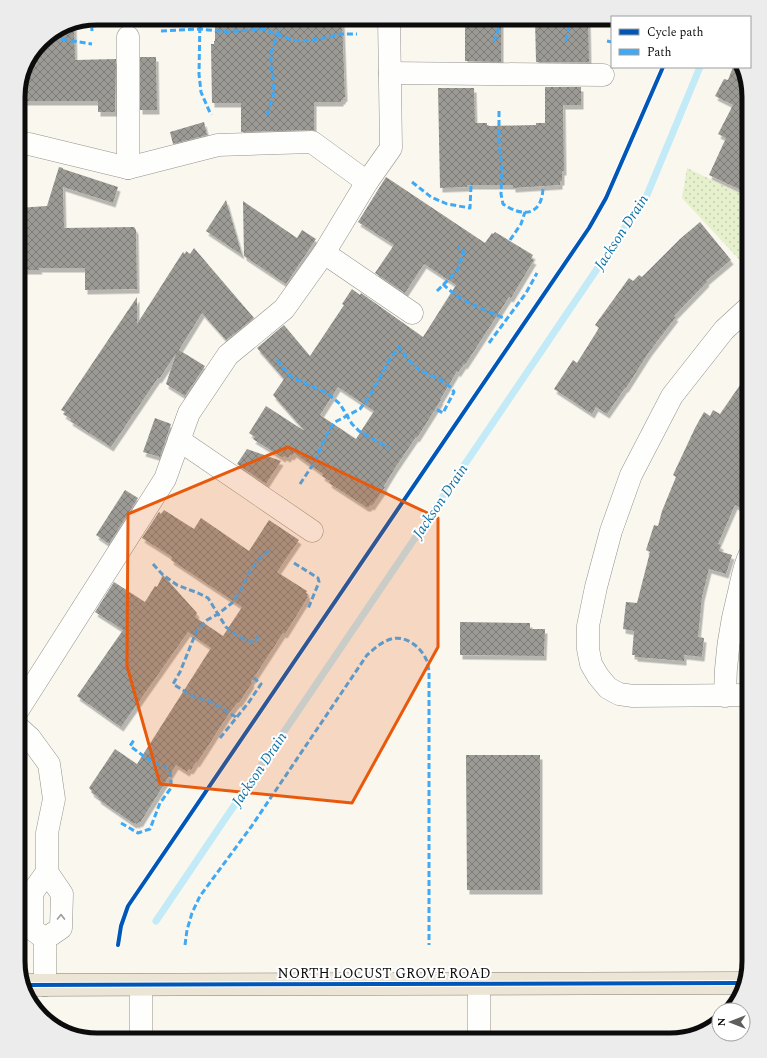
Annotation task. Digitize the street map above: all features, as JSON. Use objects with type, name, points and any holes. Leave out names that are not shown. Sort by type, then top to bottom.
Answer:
[{"type":"main road","name":"NORTH LOCUST GROVE ROAD","points":[[35,985],[739,983]]},
{"type":"street","points":[[25,699],[164,479],[189,413],[228,355],[284,309],[324,253],[367,182],[391,148],[389,25]]},
{"type":"street","points":[[128,37],[128,168]]},
{"type":"street","points":[[390,73],[603,75]]},
{"type":"street","points":[[25,144],[128,168],[218,145],[312,142],[367,182]]},
{"type":"street","points":[[324,253],[412,313]]},
{"type":"street","points":[[742,313],[724,330],[672,396],[631,475],[611,530],[596,587],[588,626],[588,649],[591,664],[598,676],[608,688],[619,694],[633,696],[742,695]]},
{"type":"street","points":[[179,440],[312,531]]},
{"type":"street","points":[[725,696],[725,673],[733,613],[742,578]]},
{"type":"street","points":[[25,733],[49,764],[54,799],[47,833],[47,872],[62,894],[61,928],[45,939],[35,985]]},
{"type":"street","points":[[45,939],[32,929],[32,893],[47,872]]},
{"type":"street","points":[[479,984],[479,1033]]},
{"type":"street","points":[[141,985],[141,1033]]},
{"type":"highlighted area","points":[[288,447],[438,518],[438,647],[352,803],[160,784],[127,666],[128,514]]},
{"type":"green space","points":[[687,168],[742,195],[742,262],[682,198]]},
{"type":"building","points":[[215,25],[342,25],[345,97],[341,100],[341,102],[314,102],[314,130],[241,132],[241,103],[212,103],[211,44],[214,44]]},
{"type":"building","points":[[465,25],[501,25],[501,62],[465,61]]},
{"type":"building","points":[[535,25],[588,25],[589,62],[536,62]]},
{"type":"building","points":[[74,29],[75,60],[116,59],[115,112],[98,112],[98,101],[25,101],[27,78],[32,65],[49,43],[65,32]]},
{"type":"building","points":[[140,57],[156,57],[157,110],[140,110]]},
{"type":"building","points":[[733,68],[736,68],[740,78],[742,97],[742,191],[709,175],[726,138],[718,134],[733,105],[715,96],[724,79],[728,80]]},
{"type":"building","points":[[545,87],[581,87],[581,105],[563,105],[564,171],[562,171],[562,181],[560,181],[560,185],[513,188],[513,185],[467,185],[467,187],[440,188],[438,88],[474,88],[475,123],[487,123],[487,125],[490,126],[536,125],[536,123],[545,123]]},
{"type":"building","points":[[204,122],[207,135],[173,144],[170,132]]},
{"type":"building","points":[[59,167],[118,187],[113,203],[63,187],[64,228],[134,227],[136,230],[137,289],[85,290],[85,268],[39,268],[40,270],[25,270],[25,208],[47,206]]},
{"type":"building","points":[[386,177],[485,243],[492,233],[493,234],[495,232],[533,255],[531,259],[534,260],[511,298],[509,297],[465,365],[464,364],[458,373],[457,371],[417,438],[416,437],[395,468],[384,486],[385,487],[372,506],[370,505],[369,507],[366,507],[329,483],[330,481],[322,476],[323,474],[294,453],[288,458],[284,456],[283,458],[253,439],[255,437],[249,433],[266,406],[304,430],[273,395],[284,379],[257,348],[284,325],[310,356],[344,305],[342,304],[352,289],[360,295],[361,293],[423,337],[456,285],[424,264],[405,293],[375,273],[394,245],[358,222]],"holes":[[[338,387],[374,411],[356,439],[320,415]]]},
{"type":"building","points":[[226,200],[242,255],[206,231]]},
{"type":"building","points":[[243,201],[297,238],[302,230],[316,239],[286,284],[244,256]]},
{"type":"building","points":[[700,222],[731,260],[706,281],[707,282],[674,316],[676,317],[649,352],[607,414],[596,407],[592,414],[554,389],[573,360],[577,363],[599,328],[595,325],[629,278],[633,281],[639,275],[642,277],[680,239]]},
{"type":"building","points":[[194,248],[254,318],[226,340],[202,313],[179,350],[205,366],[185,396],[166,384],[176,354],[111,447],[70,421],[71,419],[63,414],[65,412],[61,410],[137,297],[137,324],[183,252],[185,254],[186,251],[190,254]]},
{"type":"building","points":[[742,382],[742,508],[735,505],[718,544],[721,545],[719,551],[732,555],[726,574],[709,569],[702,597],[698,637],[704,638],[702,657],[684,655],[684,661],[635,657],[635,655],[632,655],[634,631],[623,629],[626,602],[637,603],[650,552],[646,550],[654,525],[658,526],[662,511],[676,477],[673,475],[695,428],[704,412],[710,416],[713,410],[720,414]]},
{"type":"building","points":[[155,418],[171,424],[160,457],[143,452]]},
{"type":"building","points":[[247,449],[281,461],[266,484],[237,464]]},
{"type":"building","points":[[125,490],[138,498],[109,544],[96,535]]},
{"type":"building","points":[[164,510],[194,529],[201,518],[249,551],[269,520],[299,540],[277,572],[307,591],[306,593],[308,594],[308,597],[285,634],[283,633],[251,682],[252,683],[239,703],[238,702],[228,715],[197,763],[196,762],[191,770],[189,769],[187,772],[176,765],[140,823],[134,824],[98,799],[99,798],[91,792],[92,791],[89,788],[115,749],[137,764],[211,648],[188,632],[121,727],[77,696],[123,630],[95,612],[114,582],[145,602],[155,586],[157,587],[163,575],[197,613],[195,617],[223,636],[242,607],[171,560],[172,557],[142,538],[159,512],[161,514]]},
{"type":"building","points":[[460,622],[530,623],[530,629],[545,629],[544,656],[460,655]]},
{"type":"building","points":[[466,755],[540,755],[540,890],[467,890]]},
{"type":"waterway","name":"Jackson Drain","points":[[156,921],[647,195],[700,68]]},
{"type":"marked path","points":[[92,25],[92,31]]},
{"type":"marked path","points":[[200,25],[199,74],[201,92],[211,115]]},
{"type":"marked path","points":[[267,115],[273,97],[274,82],[271,67],[271,53],[281,25]]},
{"type":"marked path","points":[[494,42],[500,25]]},
{"type":"marked path","points":[[566,41],[569,25]]},
{"type":"marked path","points":[[161,31],[200,29],[228,32],[263,29],[292,40],[303,41],[341,34],[357,34]]},
{"type":"marked path","points":[[55,38],[92,44]]},
{"type":"marked path","points":[[607,41],[611,42]]},
{"type":"marked path","points":[[499,111],[499,142],[502,170],[501,194],[503,204],[511,209],[525,212],[531,211],[540,203],[543,186]]},
{"type":"marked path","points":[[412,182],[431,197],[447,204],[470,208],[471,186]]},
{"type":"marked path","points":[[510,240],[521,224],[525,212]]},
{"type":"marked path","points":[[437,291],[457,271],[464,252],[458,247]]},
{"type":"marked path","points":[[489,343],[526,293],[537,273]]},
{"type":"marked path","points":[[443,284],[457,296],[506,319]]},
{"type":"marked path","points":[[300,484],[312,466],[329,430],[335,422],[360,409],[369,397],[390,359],[399,347],[408,360],[417,368],[447,384],[454,392],[443,413],[436,409]]},
{"type":"marked path","points":[[277,360],[291,377],[327,393],[340,404],[352,424],[359,431],[389,448]]},
{"type":"marked path","points":[[236,717],[211,702],[194,697],[173,684],[180,672],[197,630],[207,620],[218,614],[232,603],[258,560],[272,548]]},
{"type":"marked path","points":[[294,563],[318,578],[319,582],[308,609]]},
{"type":"marked path","points":[[153,564],[163,575],[177,585],[208,598],[226,627],[239,637],[254,643],[259,635]]},
{"type":"marked path","points":[[185,945],[187,930],[192,913],[200,896],[251,827],[367,655],[384,642],[396,638],[407,640],[416,646],[427,660],[429,671],[429,945]]},
{"type":"marked path","points":[[220,738],[249,702],[261,684],[254,678]]},
{"type":"marked path","points":[[121,823],[138,833],[150,829],[160,803],[171,788],[169,769],[149,760],[130,746],[134,740]]},
{"type":"cycle path","points":[[118,945],[121,926],[128,906],[589,228],[606,198],[663,68]]},
{"type":"cycle path","points":[[29,985],[739,983]]}]
